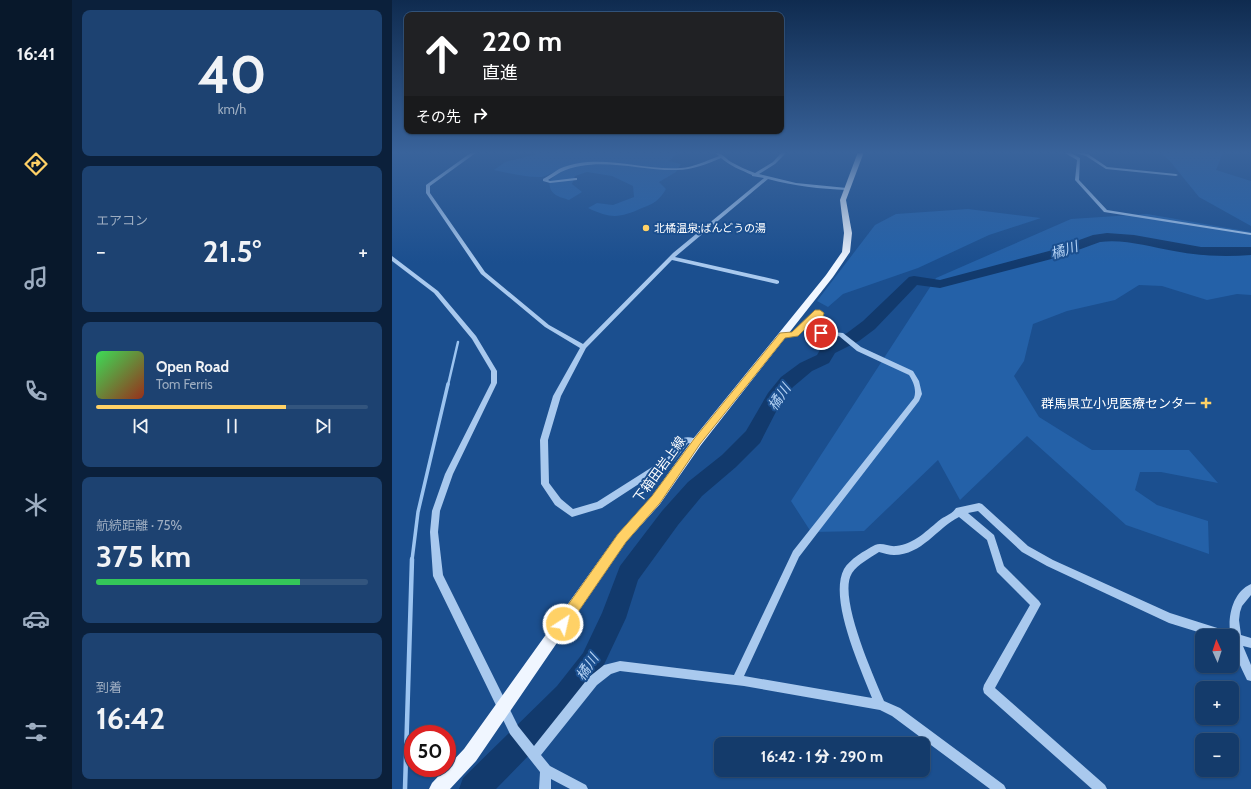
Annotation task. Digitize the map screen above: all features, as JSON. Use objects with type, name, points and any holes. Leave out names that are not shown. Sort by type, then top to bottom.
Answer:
[{"type":"main road","name":"下箱田岩上線","points":[[438,789],[470,755],[622,538],[656,500],[697,442],[783,335],[846,252],[848,233],[843,200],[847,189]]},
{"type":"street","points":[[428,189],[428,193],[483,272],[547,326],[584,347]]},
{"type":"street","points":[[697,442],[686,440],[671,458],[599,505],[572,513],[558,502],[545,484],[544,440],[557,396],[584,347],[671,258],[754,189]]},
{"type":"street","points":[[1085,189],[1106,211],[1251,234]]},
{"type":"street","points":[[392,258],[436,292],[474,338],[494,371],[494,383],[442,489],[436,511],[434,532],[438,576],[514,730],[546,770],[582,789]]},
{"type":"street","points":[[671,258],[777,282]]},
{"type":"street","points":[[737,680],[796,554],[919,394],[916,381],[911,373],[859,349],[841,334],[821,333],[816,328],[820,313],[818,312],[795,334],[783,335]]},
{"type":"street","points":[[880,705],[847,614],[844,593],[848,573],[869,552],[878,548],[889,552],[916,547],[953,514],[967,507],[979,507],[1025,549],[1050,563],[1169,618],[1205,629]]},
{"type":"street","points":[[959,511],[991,538],[1000,569],[1036,604],[988,689],[1101,789]]},
{"type":"street","points":[[1233,629],[1235,612],[1246,593],[1251,589]]},
{"type":"street","points":[[1239,639],[1251,643]]},
{"type":"street","points":[[1239,653],[1251,676]]},
{"type":"street","points":[[532,753],[593,681],[608,669],[620,666],[737,680],[880,705],[896,712],[1000,789]]},
{"type":"street","points":[[545,789],[546,770]]},
{"type":"shaded area","points":[[550,189],[578,189],[582,192],[569,200],[561,198]]},
{"type":"shaded area","points":[[633,189],[666,189],[656,201],[650,205],[628,214],[615,216],[596,212],[588,208],[597,203],[613,205],[634,197]]},
{"type":"shaded area","points":[[1192,189],[1251,189],[1251,226],[1199,197]]},
{"type":"shaded area","points":[[968,209],[1041,218],[989,235],[918,268],[843,294],[828,307],[817,301],[875,225],[896,214]]},
{"type":"shaded area","points":[[1147,214],[1251,232],[1251,295],[1237,294],[1207,300],[1162,286],[1139,285],[1115,300],[1067,311],[1033,324],[1024,361],[1014,376],[1039,417],[1092,450],[1189,450],[1218,483],[1161,472],[1140,472],[1135,490],[1157,505],[1208,521],[1209,554],[1126,525],[1027,436],[960,500],[938,460],[864,531],[811,532],[791,501],[936,278],[1071,219]]},
{"type":"waterway","name":"橘川","points":[[474,789],[549,716],[567,696],[592,662],[613,618],[628,574],[670,518],[695,489],[729,461],[753,437],[774,398],[787,382],[806,367],[823,359],[829,349],[853,337],[869,325],[914,280],[940,284],[1054,254],[1098,238],[1107,237],[1134,239],[1181,249],[1201,251],[1251,251]]},
{"type":"waterway","points":[[448,385],[458,342]]},
{"type":"waterway","points":[[412,560],[418,512],[448,384]]},
{"type":"waterway","points":[[405,789],[412,559]]},
{"type":"place","name":"北橘温泉;ばんどうの湯","points":[[646,228]]},
{"type":"place","name":"群馬県立小児医療センター","points":[[1206,403]]},
{"type":"route","points":[[563,624],[622,538],[656,500],[697,442],[783,335],[795,334],[818,312],[820,313],[816,328],[821,333]]}]
